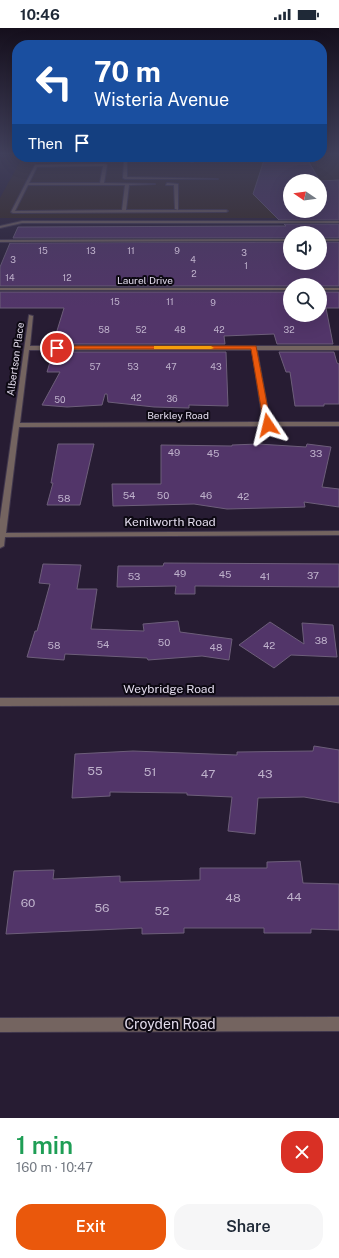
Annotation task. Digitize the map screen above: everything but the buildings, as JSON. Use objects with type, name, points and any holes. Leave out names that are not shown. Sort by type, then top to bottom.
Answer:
[{"type":"street","points":[[17,205],[13,212],[227,212],[165,213]]},
{"type":"street","points":[[124,211],[125,205]]},
{"type":"street","points":[[177,205],[177,209]]},
{"type":"street","points":[[0,227],[22,222],[339,222]]},
{"type":"street","points":[[0,241],[283,240]]},
{"type":"street","points":[[327,240],[339,240]]},
{"type":"street","name":"Laurel Drive","points":[[0,289],[283,289]]},
{"type":"street","points":[[327,289],[339,289]]},
{"type":"street","name":"Albertson Place","points":[[0,546],[31,316]]},
{"type":"street","points":[[27,348],[339,348]]},
{"type":"street","points":[[254,348],[268,425]]},
{"type":"street","name":"Berkley Road","points":[[16,425],[339,424]]},
{"type":"street","name":"Kenilworth Road","points":[[2,535],[339,533]]},
{"type":"street","name":"Weybridge Road","points":[[0,702],[339,701]]},
{"type":"street","name":"Croyden Road","points":[[0,1025],[339,1024]]},
{"type":"shaded area","points":[[0,205],[283,205],[283,218],[0,218]]},
{"type":"shaded area","points":[[327,205],[339,205],[339,218],[327,218]]},
{"type":"slow traffic","points":[[156,348],[211,348]]},
{"type":"route","points":[[57,348],[254,348],[268,425]]}]
